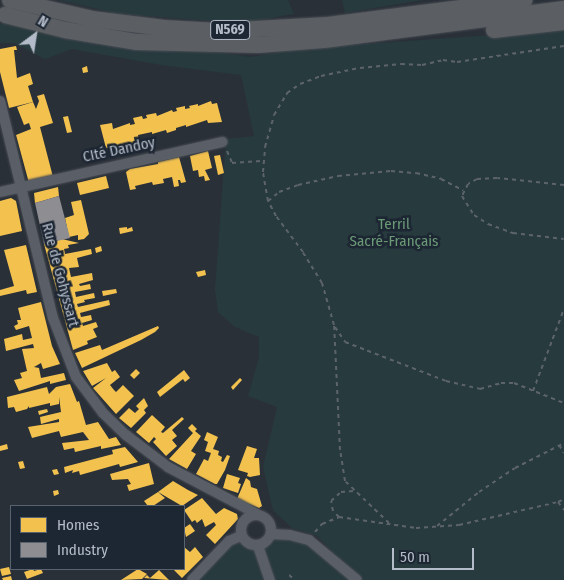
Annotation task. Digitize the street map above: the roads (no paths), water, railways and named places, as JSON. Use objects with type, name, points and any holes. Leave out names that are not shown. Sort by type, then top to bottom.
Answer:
[{"type":"highway","points":[[435,12],[475,0]]},
{"type":"highway","name":"N569","points":[[8,7],[164,28],[219,30],[328,25],[524,0]]},
{"type":"highway","name":"N569","points":[[8,7],[102,37],[184,45],[258,45],[324,40],[422,29],[564,9]]},
{"type":"highway","points":[[422,29],[466,32],[564,22]]},
{"type":"street","name":"Rue de Gohyssart","points":[[0,101],[53,318],[76,377],[94,404],[126,435],[168,467],[265,517],[271,524],[271,534]]},
{"type":"street","name":"CIté Dandoy","points":[[0,192],[222,142]]},
{"type":"street","points":[[257,514],[247,517],[241,526],[241,536],[248,544],[258,546],[267,542],[271,534],[290,535],[309,540],[357,580]]},
{"type":"street","points":[[192,580],[229,542],[241,536]]},
{"type":"street","points":[[258,546],[270,580]]},
{"type":"park label","name":"Terril Sacré-Français","points":[[394,232]]}]
